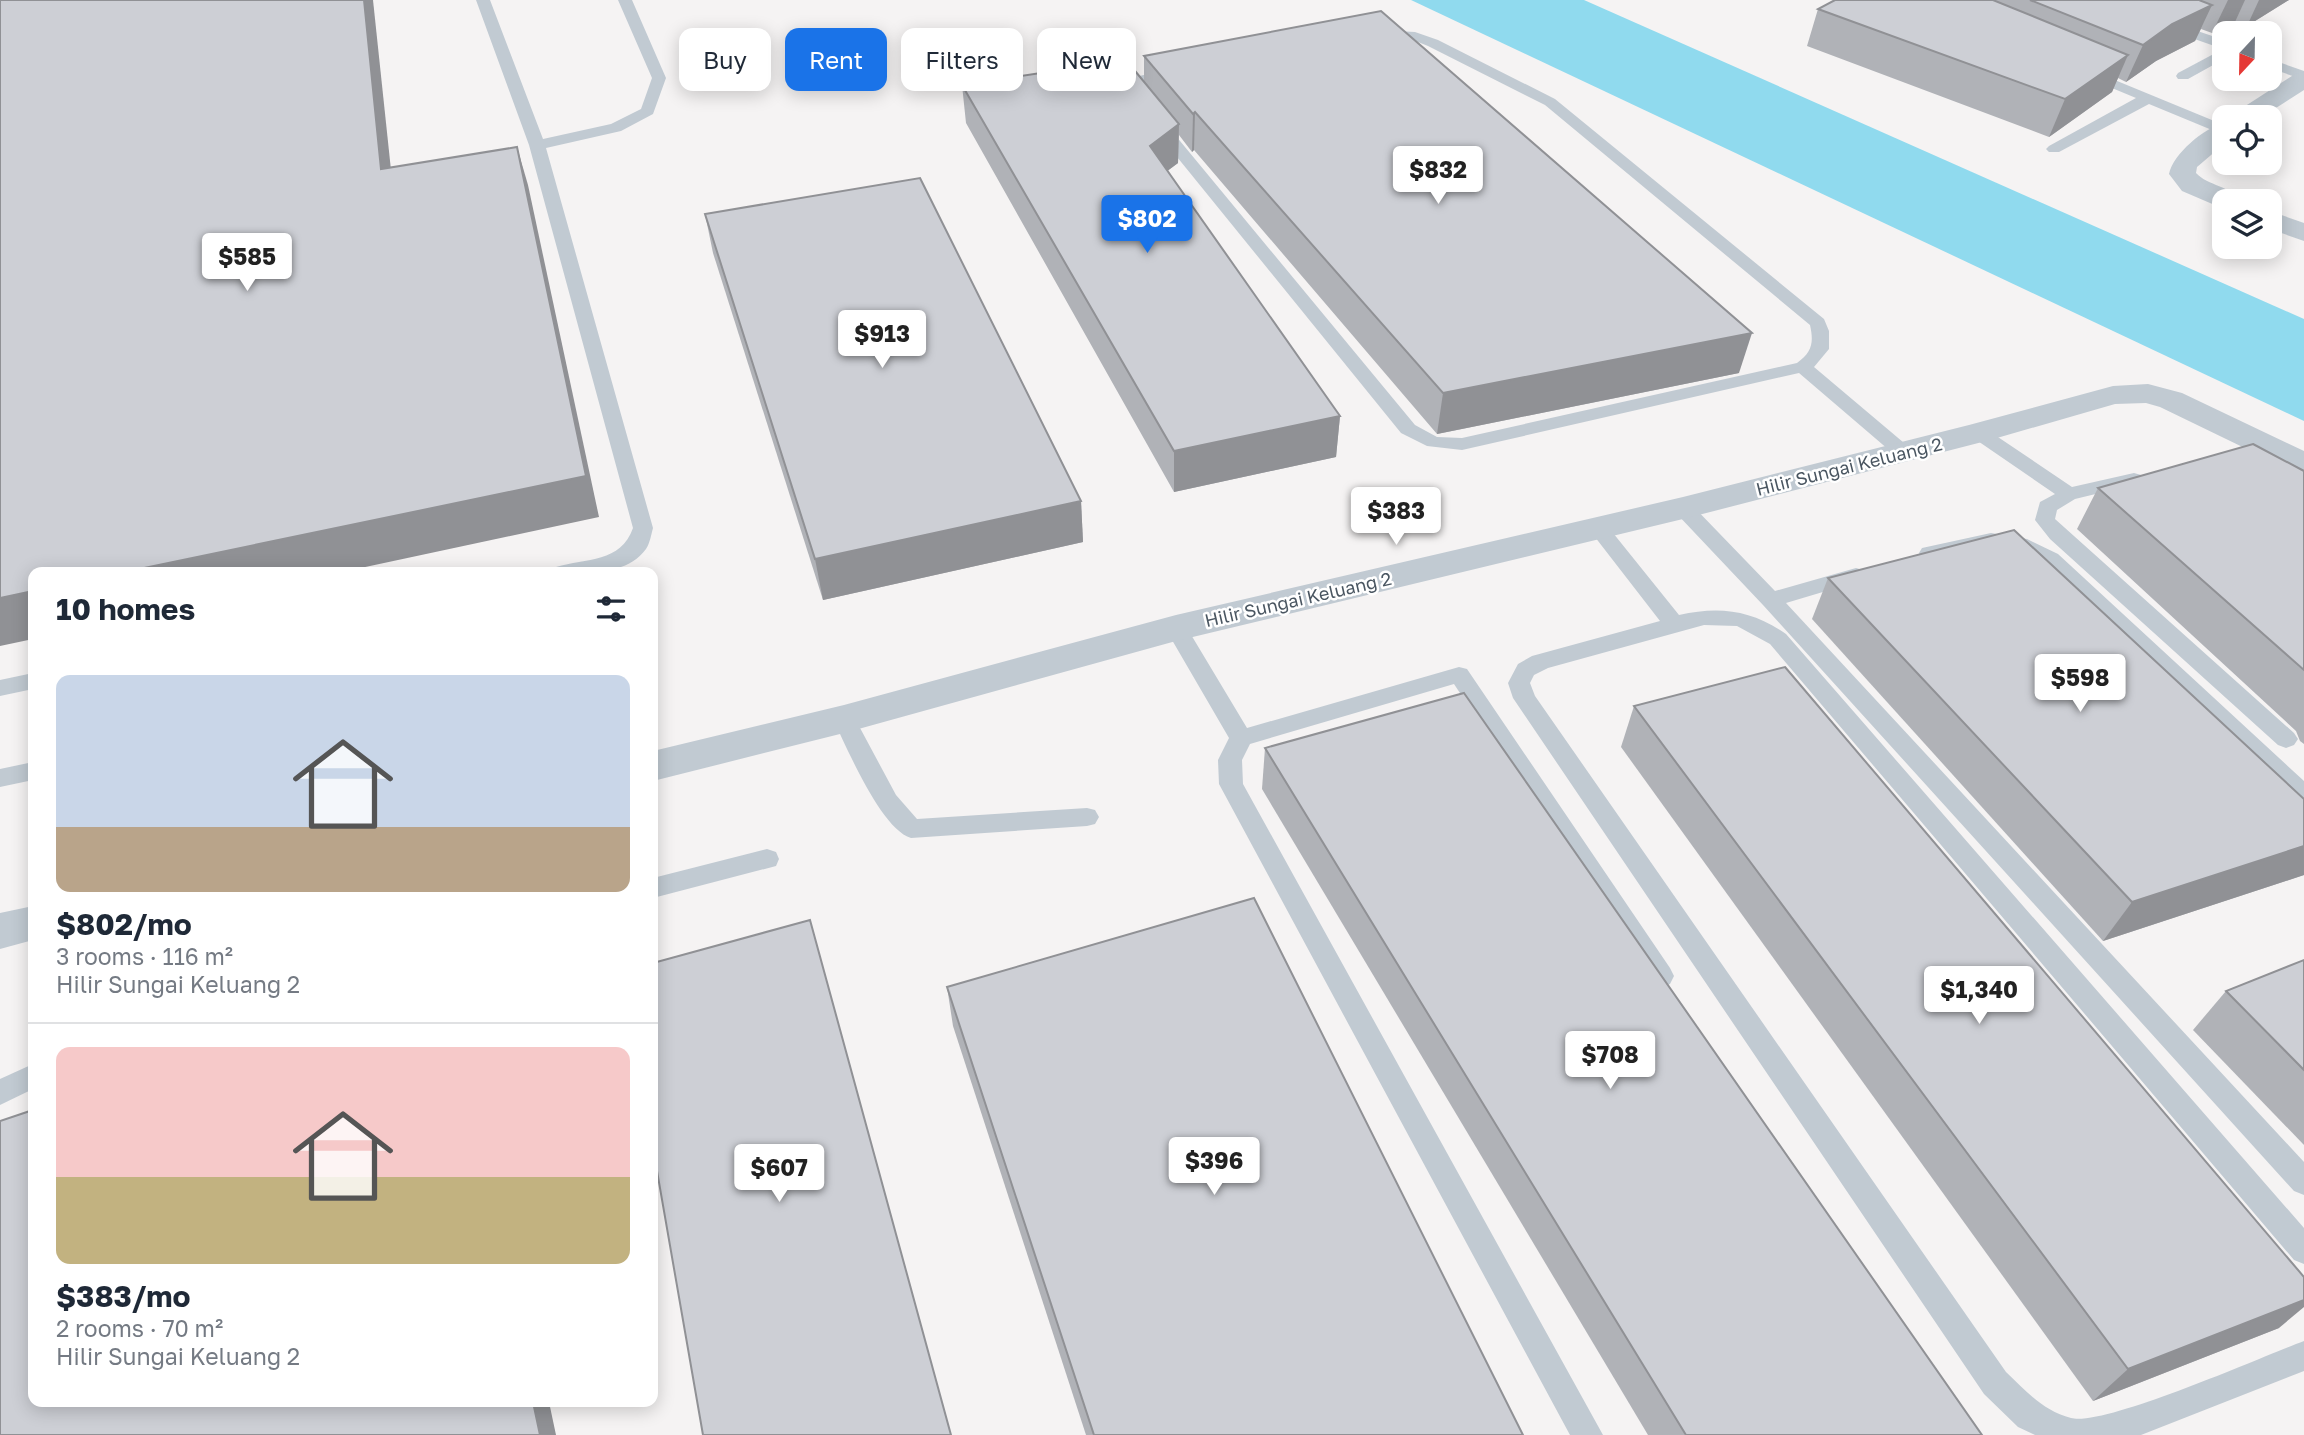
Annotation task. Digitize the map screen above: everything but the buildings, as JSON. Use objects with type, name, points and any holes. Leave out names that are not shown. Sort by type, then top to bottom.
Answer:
[{"type":"street","points":[[2263,105],[2304,77]]},
{"type":"street","points":[[2212,140],[2185,164],[2182,174],[2192,185],[2212,194]]},
{"type":"street","points":[[2282,224],[2304,233]]},
{"type":"street","name":"Hilir Sungai Keluang 2","points":[[658,765],[844,719],[1176,628],[1683,508],[1979,433],[2113,395],[2148,393],[2171,400],[2304,464]]},
{"type":"street","points":[[0,931],[28,924]]},
{"type":"lane","points":[[483,0],[537,145],[643,528],[637,546],[618,567]]},
{"type":"lane","points":[[537,145],[616,128],[648,111],[659,78],[625,0]]},
{"type":"lane","points":[[2151,18],[2212,41]]},
{"type":"lane","points":[[1196,68],[1140,80],[1133,87],[1135,96],[1408,429],[1422,440],[1442,445],[1462,444],[1803,367],[1818,356],[1822,342],[1818,323],[1550,102],[1424,40],[1393,34],[1358,37]]},
{"type":"lane","points":[[2183,76],[2212,60]]},
{"type":"lane","points":[[2074,67],[2212,125]]},
{"type":"lane","points":[[2282,68],[2304,77]]},
{"type":"lane","points":[[2054,149],[2148,98]]},
{"type":"lane","points":[[1803,367],[1903,452]]},
{"type":"lane","points":[[1979,433],[2068,494]]},
{"type":"lane","points":[[2148,476],[2068,494],[2047,507],[2045,520],[2057,534],[2286,739]]},
{"type":"lane","points":[[1683,508],[1771,600],[2304,1182]]},
{"type":"lane","points":[[1598,528],[1674,624]]},
{"type":"lane","points":[[1913,558],[1978,539],[2003,538],[2029,544],[2051,559],[2304,794]]},
{"type":"lane","points":[[1771,600],[1875,569]]},
{"type":"lane","points":[[2304,1250],[1778,639],[1757,623],[1730,615],[1705,617],[1540,662],[1526,670],[1519,683],[1524,698],[1995,1383],[2029,1416],[2072,1434],[2111,1431],[2304,1356]]},
{"type":"lane","points":[[1176,628],[1241,738]]},
{"type":"lane","points":[[1587,1435],[1231,784],[1230,760],[1241,738],[1459,675],[1675,997]]},
{"type":"lane","points":[[0,688],[28,682]]},
{"type":"lane","points":[[844,719],[887,801],[911,828],[1087,817]]},
{"type":"lane","points":[[0,778],[28,772]]},
{"type":"lane","points":[[658,887],[767,859]]},
{"type":"lane","points":[[0,1093],[28,1079]]},
{"type":"water","points":[[1411,0],[1584,0],[2304,319],[2304,421]]}]
